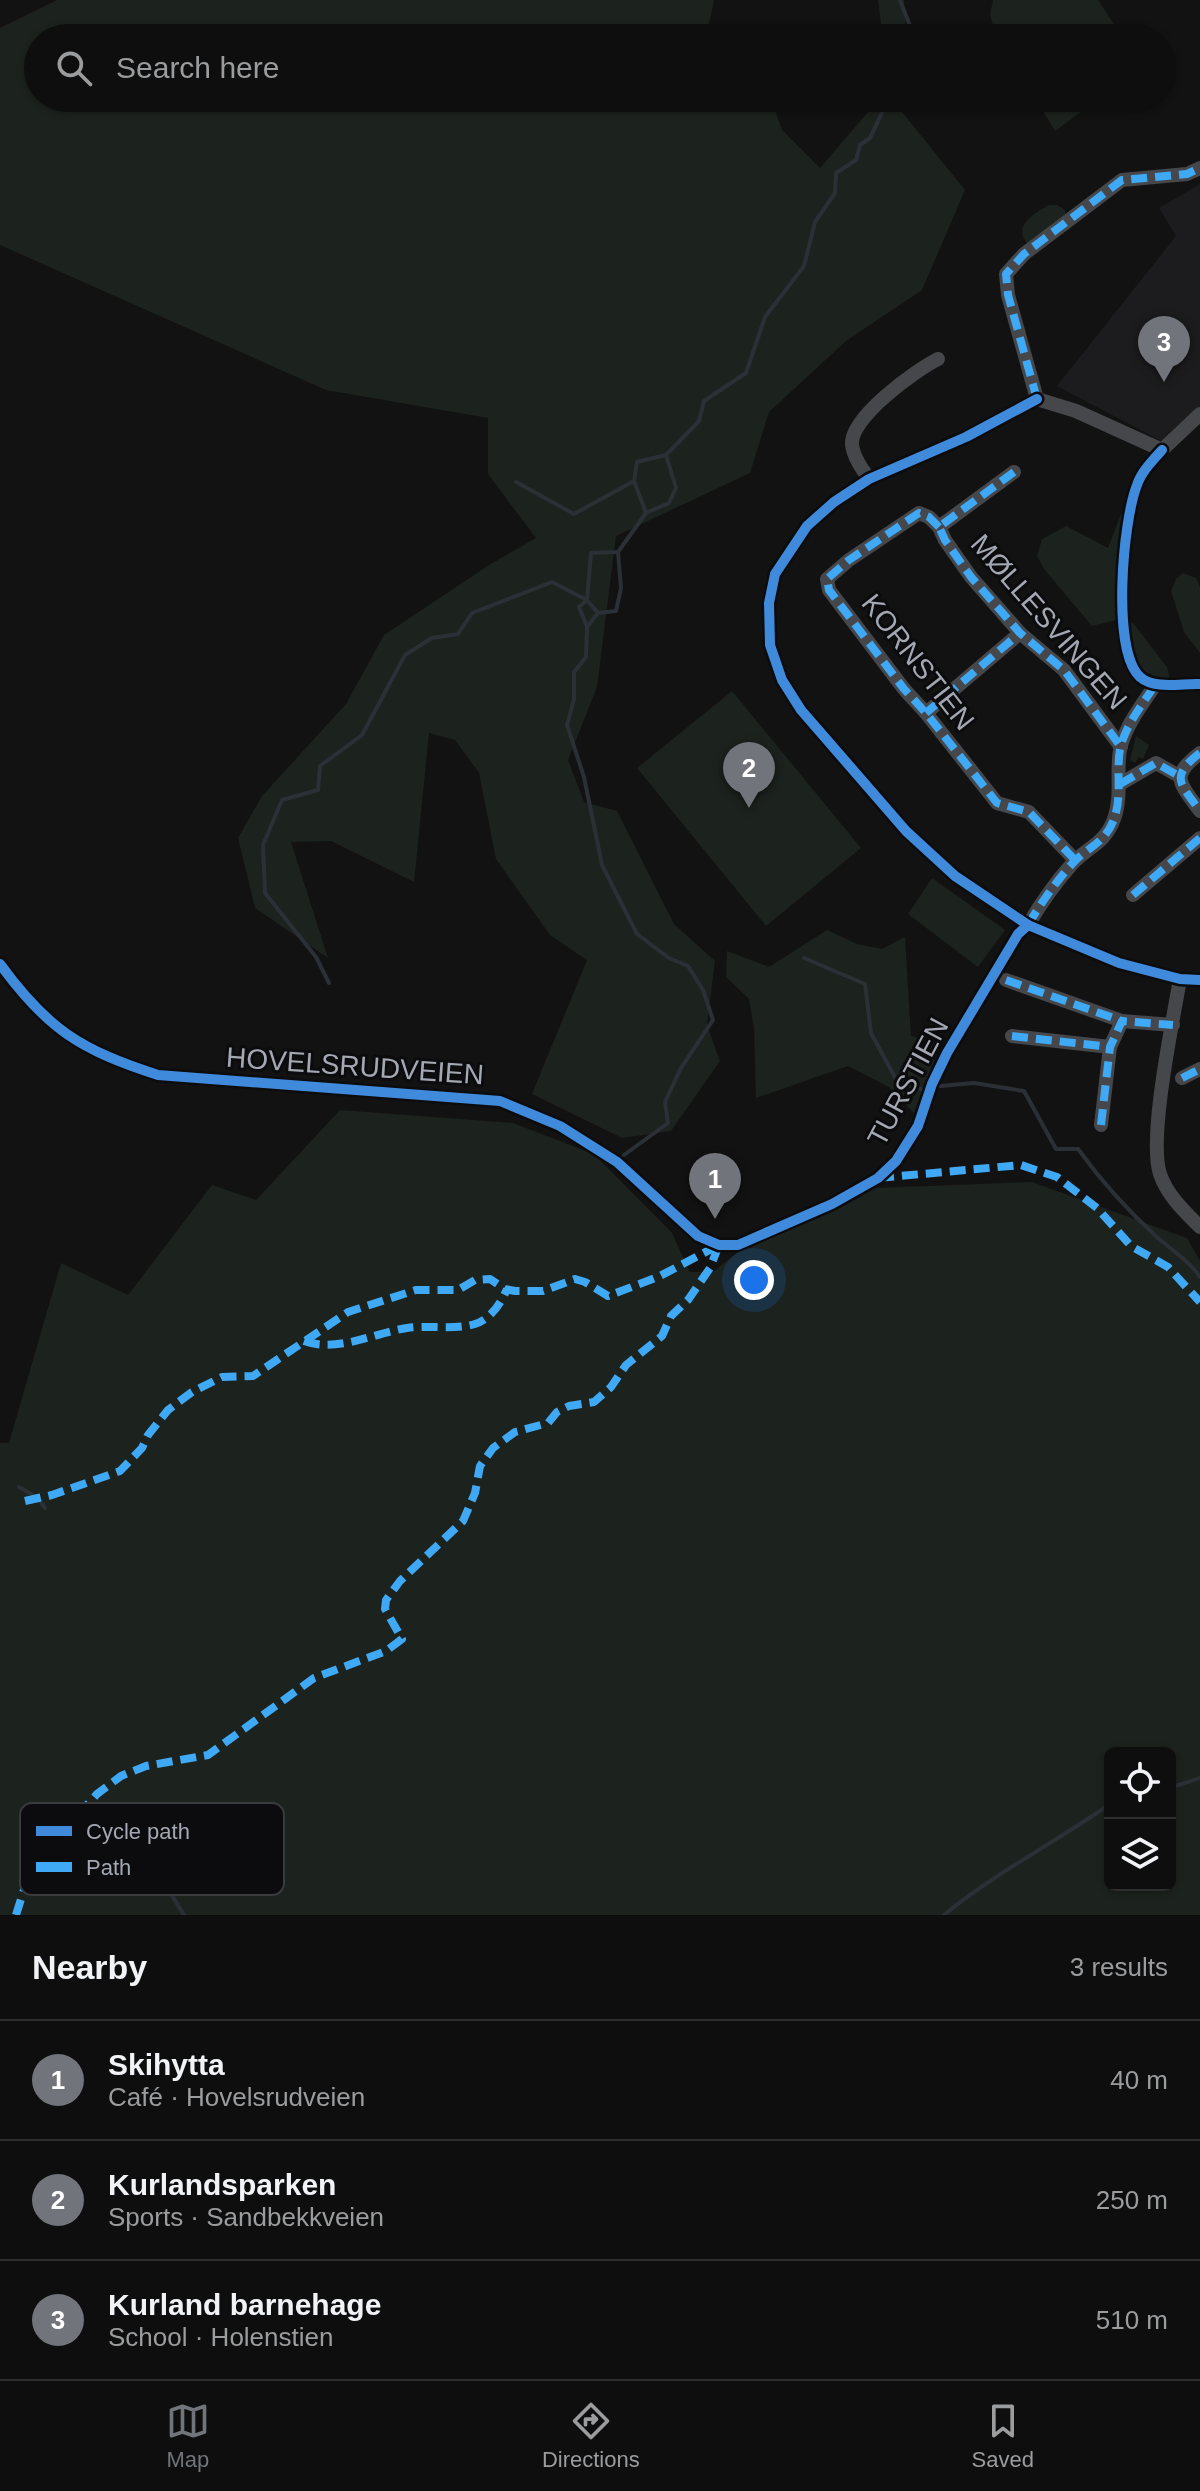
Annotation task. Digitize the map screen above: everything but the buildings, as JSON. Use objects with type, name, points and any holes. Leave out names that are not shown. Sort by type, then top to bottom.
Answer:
[{"type":"street","points":[[1037,399],[1008,295],[1006,274],[1024,254],[1122,180],[1187,174],[1200,168]]},
{"type":"street","points":[[869,479],[859,464],[852,443],[856,427],[906,379],[938,359]]},
{"type":"street","points":[[1162,450],[1076,411],[1037,399],[966,437],[869,479],[834,502],[807,526],[775,574],[769,603],[770,645],[782,680],[801,710],[906,831],[955,876],[1028,925],[1119,963],[1180,979],[1200,980]]},
{"type":"street","points":[[1200,414],[1162,450],[1138,481],[1130,505],[1122,588],[1122,616],[1129,660],[1140,677],[1155,685],[1200,684]]},
{"type":"street","name":"MØLLESVINGEN","points":[[1014,472],[939,527],[971,577],[1020,633],[1064,670],[1121,747]]},
{"type":"street","name":"KORNSTIEN","points":[[939,527],[929,517],[919,513],[849,560],[827,579],[829,590],[997,803],[1029,812],[1075,860]]},
{"type":"street","points":[[926,713],[1020,633]]},
{"type":"street","points":[[1028,925],[1041,902],[1075,860],[1102,841],[1114,820],[1120,784],[1121,747],[1131,719],[1155,685]]},
{"type":"street","points":[[1200,753],[1181,769],[1179,776],[1181,785],[1200,811]]},
{"type":"street","points":[[1120,784],[1156,763],[1179,776]]},
{"type":"street","points":[[1133,895],[1200,838]]},
{"type":"street","name":"HOVELSRUDVEIEN","points":[[0,964],[29,1001],[75,1042],[118,1062],[158,1075],[500,1101],[560,1126],[617,1162],[698,1236],[719,1245],[738,1245],[765,1234],[832,1204],[878,1178]]},
{"type":"street","points":[[1180,979],[1156,1155],[1164,1184],[1200,1227]]},
{"type":"street","points":[[1006,980],[1122,1021],[1173,1025]]},
{"type":"street","points":[[1101,1125],[1110,1047],[1122,1021]]},
{"type":"street","points":[[1012,1036],[1110,1047]]},
{"type":"street","points":[[1182,1078],[1200,1069]]},
{"type":"shaded area","points":[[57,0],[714,0],[709,24],[24,24],[24,112],[776,112],[782,130],[820,168],[868,112],[902,112],[965,190],[922,290],[846,341],[769,412],[750,473],[616,536],[597,687],[568,760],[584,802],[617,811],[674,924],[715,961],[707,1025],[720,1061],[671,1131],[622,1138],[532,1094],[587,960],[550,935],[496,859],[479,773],[455,740],[429,733],[414,882],[331,841],[291,842],[328,958],[255,908],[238,838],[262,796],[346,704],[384,635],[489,565],[536,538],[488,474],[488,418],[326,390],[0,245],[0,28]]},
{"type":"shaded area","points":[[878,0],[904,0],[906,24],[881,24]]},
{"type":"shaded area","points":[[993,0],[1098,0],[1114,24],[993,24],[990,15]]},
{"type":"shaded area","points":[[1043,112],[1081,112],[1055,131]]},
{"type":"shaded area","points":[[1200,184],[1200,407],[1165,443],[1057,386],[1176,236],[1159,208]]},
{"type":"shaded area","points":[[1049,205],[1065,210],[1066,216],[1028,244],[1023,238],[1023,226],[1031,216]]},
{"type":"shaded area","points":[[1121,514],[1127,518],[1116,567],[1116,620],[1092,626],[1044,569],[1037,556],[1042,539],[1066,526],[1108,548]]},
{"type":"shaded area","points":[[1183,573],[1196,578],[1200,587],[1200,653],[1184,632],[1171,591],[1176,579]]},
{"type":"shaded area","points":[[1126,622],[1133,623],[1167,667],[1170,680],[1146,678],[1135,659]]},
{"type":"shaded area","points":[[732,691],[861,848],[766,926],[637,768]]},
{"type":"shaded area","points":[[1136,736],[1149,745],[1143,759],[1139,757],[1135,763],[1130,760]]},
{"type":"shaded area","points":[[932,878],[1005,930],[978,967],[908,914]]},
{"type":"shaded area","points":[[827,930],[857,944],[882,949],[905,937],[911,1036],[941,1043],[914,1113],[889,1087],[848,1066],[756,1098],[754,1028],[749,999],[726,977],[727,951],[769,967]]},
{"type":"shaded area","points":[[340,1110],[513,1123],[594,1154],[672,1233],[690,1272],[713,1272],[738,1252],[875,1188],[1032,1182],[1187,1238],[1200,1261],[1200,1915],[0,1915],[0,1443],[9,1443],[61,1263],[128,1295],[212,1185],[256,1200]]},
{"type":"waterway","points":[[900,0],[909,24]]},
{"type":"waterway","points":[[624,1155],[668,1123],[665,1102],[681,1068],[713,1020],[703,990],[688,966],[669,958],[637,934],[602,865],[584,777],[567,725],[574,699],[574,672],[586,657],[587,627],[579,607],[587,600],[591,553],[618,552],[646,513],[634,481],[637,462],[666,455],[699,421],[704,401],[746,373],[765,317],[804,266],[815,222],[835,193],[836,173],[856,160],[860,145],[870,138],[882,112]]},
{"type":"waterway","points":[[646,513],[669,503],[676,488],[666,455]]},
{"type":"waterway","points":[[516,482],[574,514],[634,481]]},
{"type":"waterway","points":[[587,627],[598,613],[616,611],[621,588],[618,552]]},
{"type":"waterway","points":[[329,983],[316,957],[265,893],[263,845],[282,800],[318,790],[320,766],[362,735],[405,655],[432,638],[458,634],[472,613],[552,582],[587,600],[598,613]]},
{"type":"waterway","points":[[804,958],[865,984],[871,1033],[897,1081],[921,1089]]},
{"type":"waterway","points":[[940,1086],[974,1083],[1024,1091],[1056,1149],[1078,1149],[1126,1207],[1200,1277]]},
{"type":"waterway","points":[[19,1487],[38,1498],[45,1508]]},
{"type":"waterway","points":[[1176,1786],[1200,1778]]},
{"type":"waterway","points":[[944,1915],[984,1885],[1104,1808]]},
{"type":"waterway","points":[[172,1895],[184,1915]]},
{"type":"marked path","points":[[1037,399],[1008,295],[1006,274],[1024,254],[1122,180],[1187,174],[1200,168]]},
{"type":"marked path","points":[[1014,472],[939,527],[971,577],[1020,633],[1064,670],[1121,747]]},
{"type":"marked path","points":[[939,527],[929,517],[919,513],[849,560],[827,579],[829,590],[904,689],[997,803],[1029,812],[1075,860]]},
{"type":"marked path","points":[[926,713],[1020,633]]},
{"type":"marked path","points":[[1028,925],[1066,871],[1101,840],[1110,827],[1117,810],[1121,745],[1131,721],[1155,685]]},
{"type":"marked path","points":[[1200,753],[1181,775],[1183,787],[1200,811]]},
{"type":"marked path","points":[[1120,784],[1156,763],[1179,776]]},
{"type":"marked path","points":[[1133,895],[1200,838]]},
{"type":"marked path","points":[[1006,980],[1122,1021]]},
{"type":"marked path","points":[[1101,1125],[1110,1047],[1122,1021],[1173,1025]]},
{"type":"marked path","points":[[1012,1036],[1110,1047]]},
{"type":"marked path","points":[[1182,1078],[1200,1069]]},
{"type":"marked path","points":[[878,1178],[1021,1165],[1057,1177],[1097,1208],[1131,1246],[1168,1267],[1200,1302]]},
{"type":"marked path","points":[[25,1501],[52,1495],[120,1471],[142,1448],[168,1410],[192,1392],[222,1377],[253,1376],[348,1312],[416,1290],[458,1290],[475,1280],[490,1279],[505,1289],[515,1291],[543,1291],[575,1279],[608,1296],[658,1277],[719,1245]]},
{"type":"marked path","points":[[89,1803],[121,1776],[146,1766],[208,1755],[314,1678],[386,1651],[402,1639],[385,1609],[386,1600],[400,1581],[463,1521],[475,1493],[480,1466],[493,1448],[515,1432],[548,1423],[557,1412],[569,1406],[594,1402],[611,1387],[626,1365],[662,1336],[671,1316],[688,1300],[710,1268],[719,1245]]},
{"type":"marked path","points":[[304,1341],[329,1345],[407,1328],[475,1324],[495,1310],[507,1289]]},
{"type":"marked path","points":[[16,1915],[22,1895]]},
{"type":"cycle path","points":[[1037,399],[966,437],[869,479],[834,502],[807,526],[775,574],[769,603],[770,645],[782,680],[801,710],[906,831],[955,876],[1028,925],[1119,963],[1180,979],[1200,980]]},
{"type":"cycle path","points":[[1162,450],[1141,475],[1127,526],[1122,584],[1125,641],[1131,662],[1146,681],[1161,685],[1200,684]]},
{"type":"cycle path","name":"TURSTIEN","points":[[0,964],[34,1006],[68,1035],[108,1056],[158,1075],[500,1101],[560,1126],[617,1162],[698,1236],[719,1245],[738,1245],[832,1204],[878,1178],[896,1161],[918,1126],[932,1084],[947,1053],[1018,934],[1028,925]]},
{"type":"place","name":"Kurland barnehage","points":[[1164,382]]},
{"type":"place","name":"Kurlandsparken","points":[[749,808]]},
{"type":"place","name":"Skihytta","points":[[715,1219]]}]
